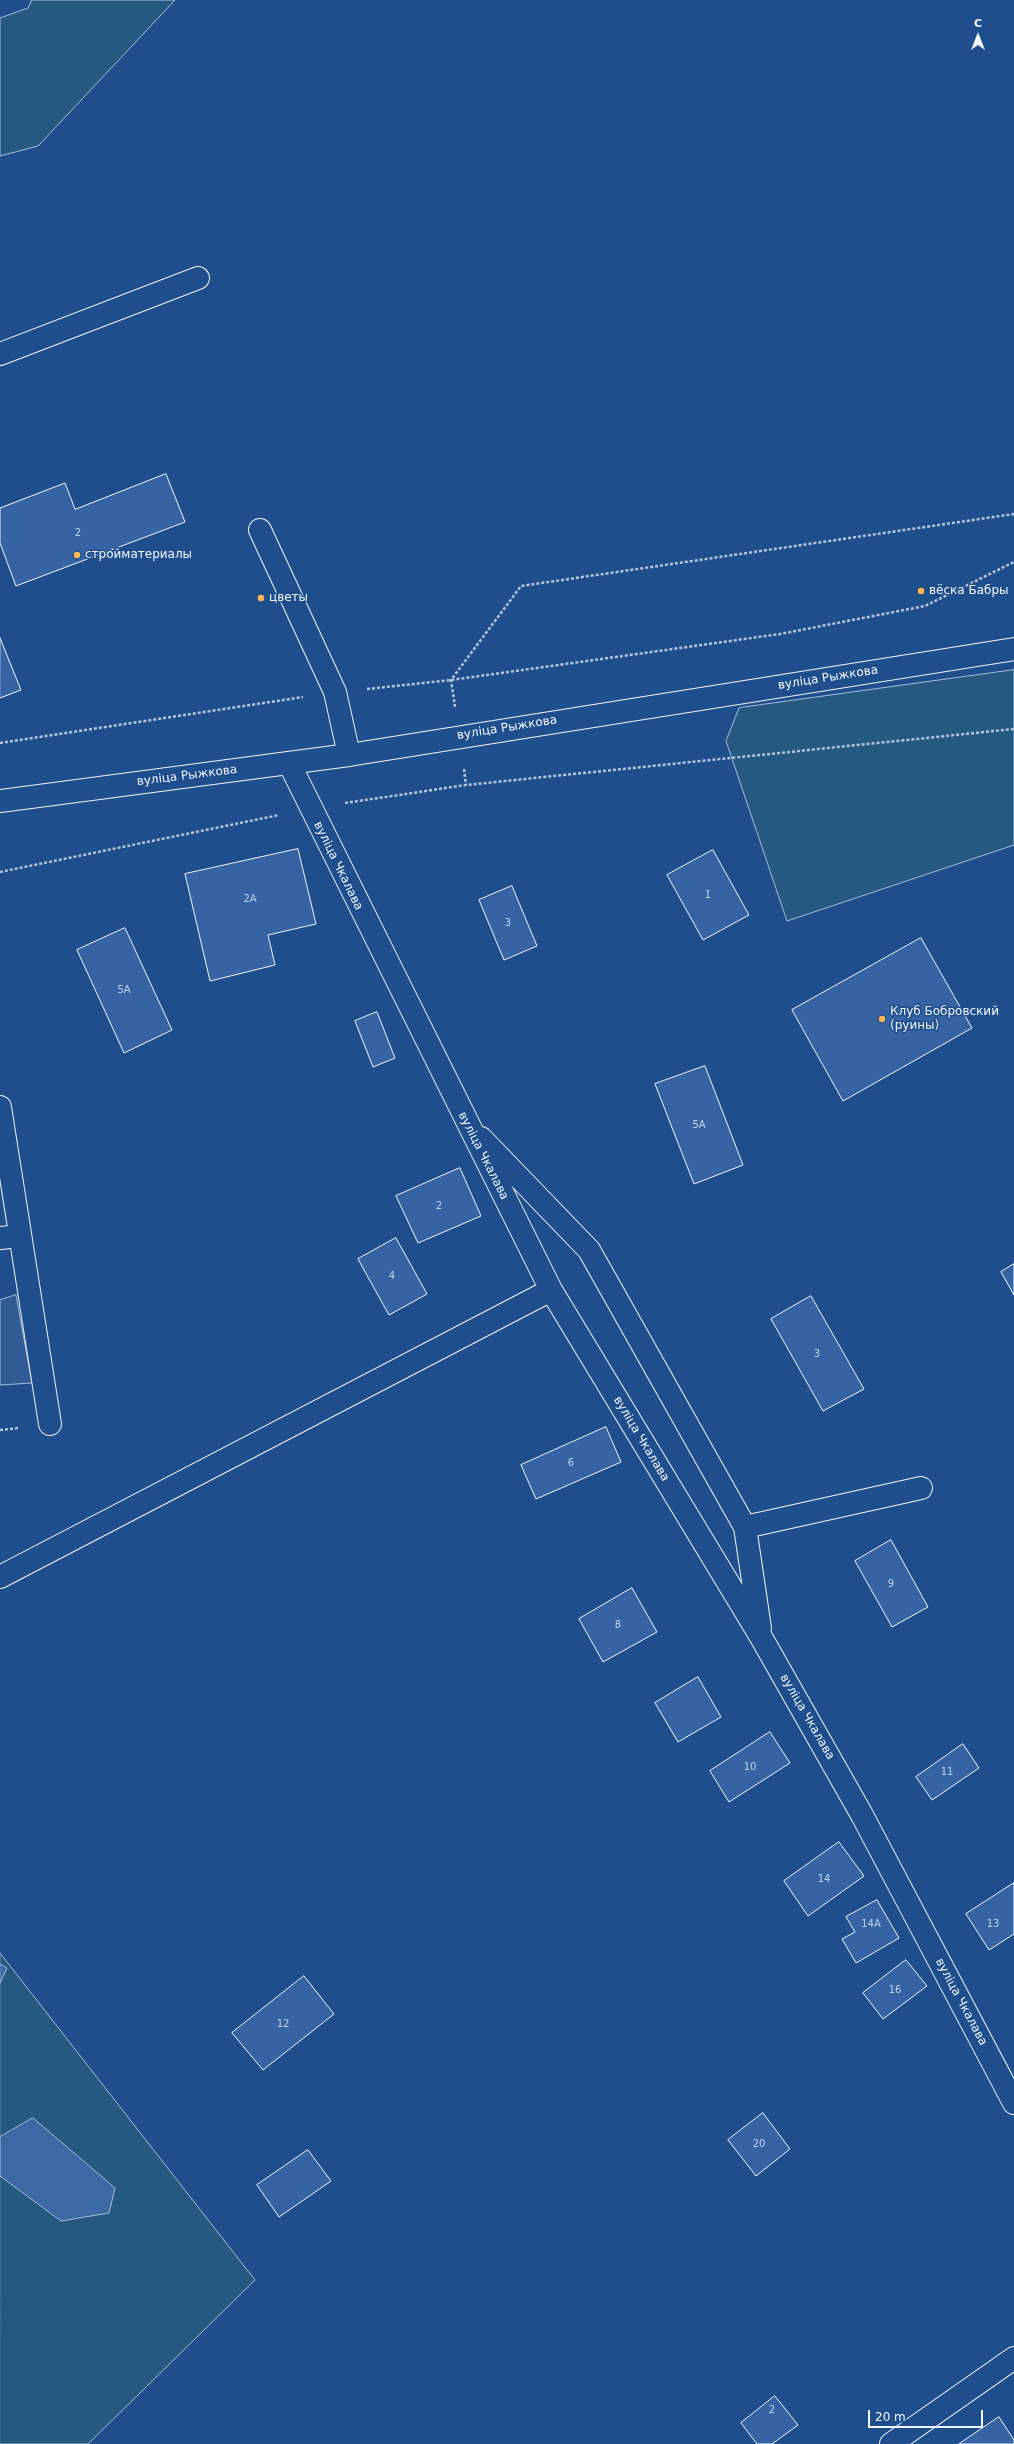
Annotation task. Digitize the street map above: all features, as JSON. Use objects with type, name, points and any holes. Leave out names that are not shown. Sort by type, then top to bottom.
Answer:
[{"type":"street","points":[[0,354],[198,278]]},
{"type":"street","points":[[260,530],[335,692],[349,755]]},
{"type":"street","name":"вуліца Рыжкова","points":[[0,801],[349,755],[459,736],[1014,649]]},
{"type":"street","name":"вуліца Чкалава","points":[[289,763],[466,1123],[551,1290],[761,1637],[866,1822],[1014,2104]]},
{"type":"street","points":[[0,1107],[10,1237],[50,1424]]},
{"type":"street","points":[[466,1123],[589,1250],[744,1527],[761,1637]]},
{"type":"street","points":[[0,1577],[551,1290]]},
{"type":"street","points":[[744,1527],[921,1488]]},
{"type":"street","points":[[891,2444],[1014,2358]]},
{"type":"path","points":[[466,784],[451,680],[521,586],[1014,514]]},
{"type":"path","points":[[0,743],[335,692],[451,680],[780,634],[925,606],[1014,562]]},
{"type":"path","points":[[0,872],[310,808],[466,784],[1014,729]]},
{"type":"shaded area","points":[[32,0],[175,0],[38,146],[0,156],[0,18],[28,8]]},
{"type":"shaded area","points":[[1014,670],[1014,845],[787,921],[726,741],[739,708]]},
{"type":"shaded area","points":[[16,1295],[32,1383],[0,1385],[0,1300]]},
{"type":"shaded area","points":[[0,1953],[255,2280],[88,2444],[0,2444]]},
{"type":"shaded area","points":[[0,1964],[7,1968],[0,1983]]},
{"type":"shaded area","points":[[33,2118],[115,2188],[109,2213],[61,2221],[0,2176],[0,2137]]},
{"type":"building","points":[[166,474],[185,522],[16,586],[0,543],[0,508],[65,483],[75,509]]},
{"type":"building","points":[[0,638],[21,690],[0,698]]},
{"type":"building","points":[[298,849],[316,924],[268,935],[275,965],[210,981],[185,874]]},
{"type":"building","points":[[713,850],[749,915],[703,940],[667,875]]},
{"type":"building","points":[[512,886],[537,946],[504,960],[479,900]]},
{"type":"building","points":[[125,928],[172,1030],[124,1053],[77,950]]},
{"type":"building","name":"Клуб Бобровский (руины)","points":[[921,938],[972,1028],[843,1101],[792,1010]]},
{"type":"building","points":[[377,1012],[395,1058],[373,1067],[355,1021]]},
{"type":"building","points":[[705,1066],[743,1165],[694,1184],[655,1084]]},
{"type":"building","points":[[460,1168],[481,1216],[418,1243],[396,1196]]},
{"type":"building","points":[[396,1238],[427,1294],[389,1315],[358,1259]]},
{"type":"building","points":[[1014,1264],[1014,1295],[1001,1272]]},
{"type":"building","points":[[811,1296],[864,1389],[823,1411],[771,1319]]},
{"type":"building","points":[[606,1427],[621,1462],[536,1499],[521,1465]]},
{"type":"building","points":[[891,1540],[928,1607],[892,1627],[855,1561]]},
{"type":"building","points":[[632,1588],[657,1632],[603,1662],[579,1619]]},
{"type":"building","points":[[698,1677],[721,1717],[678,1742],[655,1703]]},
{"type":"building","points":[[770,1732],[790,1763],[729,1802],[710,1771]]},
{"type":"building","points":[[963,1744],[979,1768],[932,1800],[916,1777]]},
{"type":"building","points":[[839,1842],[864,1876],[808,1916],[784,1881]]},
{"type":"building","points":[[1014,1883],[1014,1934],[989,1950],[966,1914]]},
{"type":"building","points":[[877,1900],[899,1938],[856,1963],[842,1939],[855,1932],[846,1917]]},
{"type":"building","points":[[906,1960],[927,1986],[883,2019],[863,1993]]},
{"type":"building","points":[[304,1976],[334,2014],[263,2070],[232,2033]]},
{"type":"building","points":[[763,2113],[790,2149],[756,2176],[728,2140]]},
{"type":"building","points":[[308,2150],[331,2181],[279,2217],[257,2185]]},
{"type":"building","points":[[775,2396],[798,2425],[772,2444],[757,2444],[741,2423]]},
{"type":"building","points":[[999,2417],[1014,2440],[1014,2444],[959,2444]]},
{"type":"place","name":"стройматериалы","points":[[77,555]]},
{"type":"place","name":"вёска Бабры","points":[[921,591]]},
{"type":"place","name":"цветы","points":[[261,598]]},
{"type":"place","name":"Клуб Бобровский (руины)","points":[[882,1019]]}]
